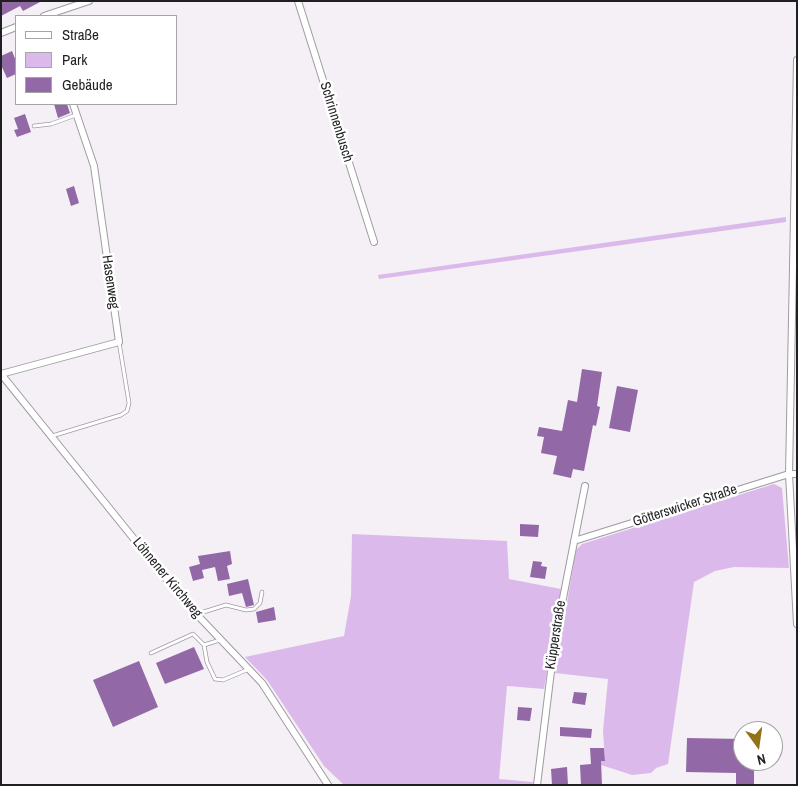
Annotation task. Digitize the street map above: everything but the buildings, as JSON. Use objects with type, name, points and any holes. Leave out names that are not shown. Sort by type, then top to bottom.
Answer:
[{"type":"street","points":[[48,15],[89,1]]},
{"type":"street","name":"Schrinnenbusch","points":[[298,1],[374,242]]},
{"type":"street","points":[[1,33],[15,27]]},
{"type":"street","points":[[797,60],[789,474],[797,624]]},
{"type":"street","name":"Hasenweg","points":[[73,105],[94,166],[119,342]]},
{"type":"street","points":[[1,374],[119,342]]},
{"type":"street","name":"Löhnener Kirchweg","points":[[1,374],[196,614],[262,683],[328,785]]},
{"type":"street","name":"Götterswicker Straße","points":[[574,541],[789,474],[797,474]]},
{"type":"street","name":"Küpperstraße","points":[[538,785],[550,672],[585,486]]},
{"type":"lane","points":[[34,126],[51,124],[76,115]]},
{"type":"lane","points":[[52,436],[121,415],[127,411],[129,403],[119,342]]},
{"type":"lane","points":[[196,614],[226,605],[246,610],[254,608],[260,603],[262,592]]},
{"type":"lane","points":[[151,653],[193,634],[204,646],[207,662],[215,679],[223,680],[249,669]]},
{"type":"lane","points":[[204,646],[221,640]]},
{"type":"green space","points":[[786,217],[786,222],[379,279],[378,275]]},
{"type":"green space","points":[[774,484],[782,488],[789,568],[734,567],[715,571],[694,582],[668,764],[656,768],[651,773],[632,775],[601,765],[601,761],[605,761],[603,731],[608,679],[555,673],[576,550],[582,544]]},
{"type":"green space","points":[[352,534],[507,541],[509,579],[561,589],[544,689],[507,686],[499,779],[533,782],[532,785],[344,785],[324,766],[267,680],[245,657],[344,636],[351,596]]}]
